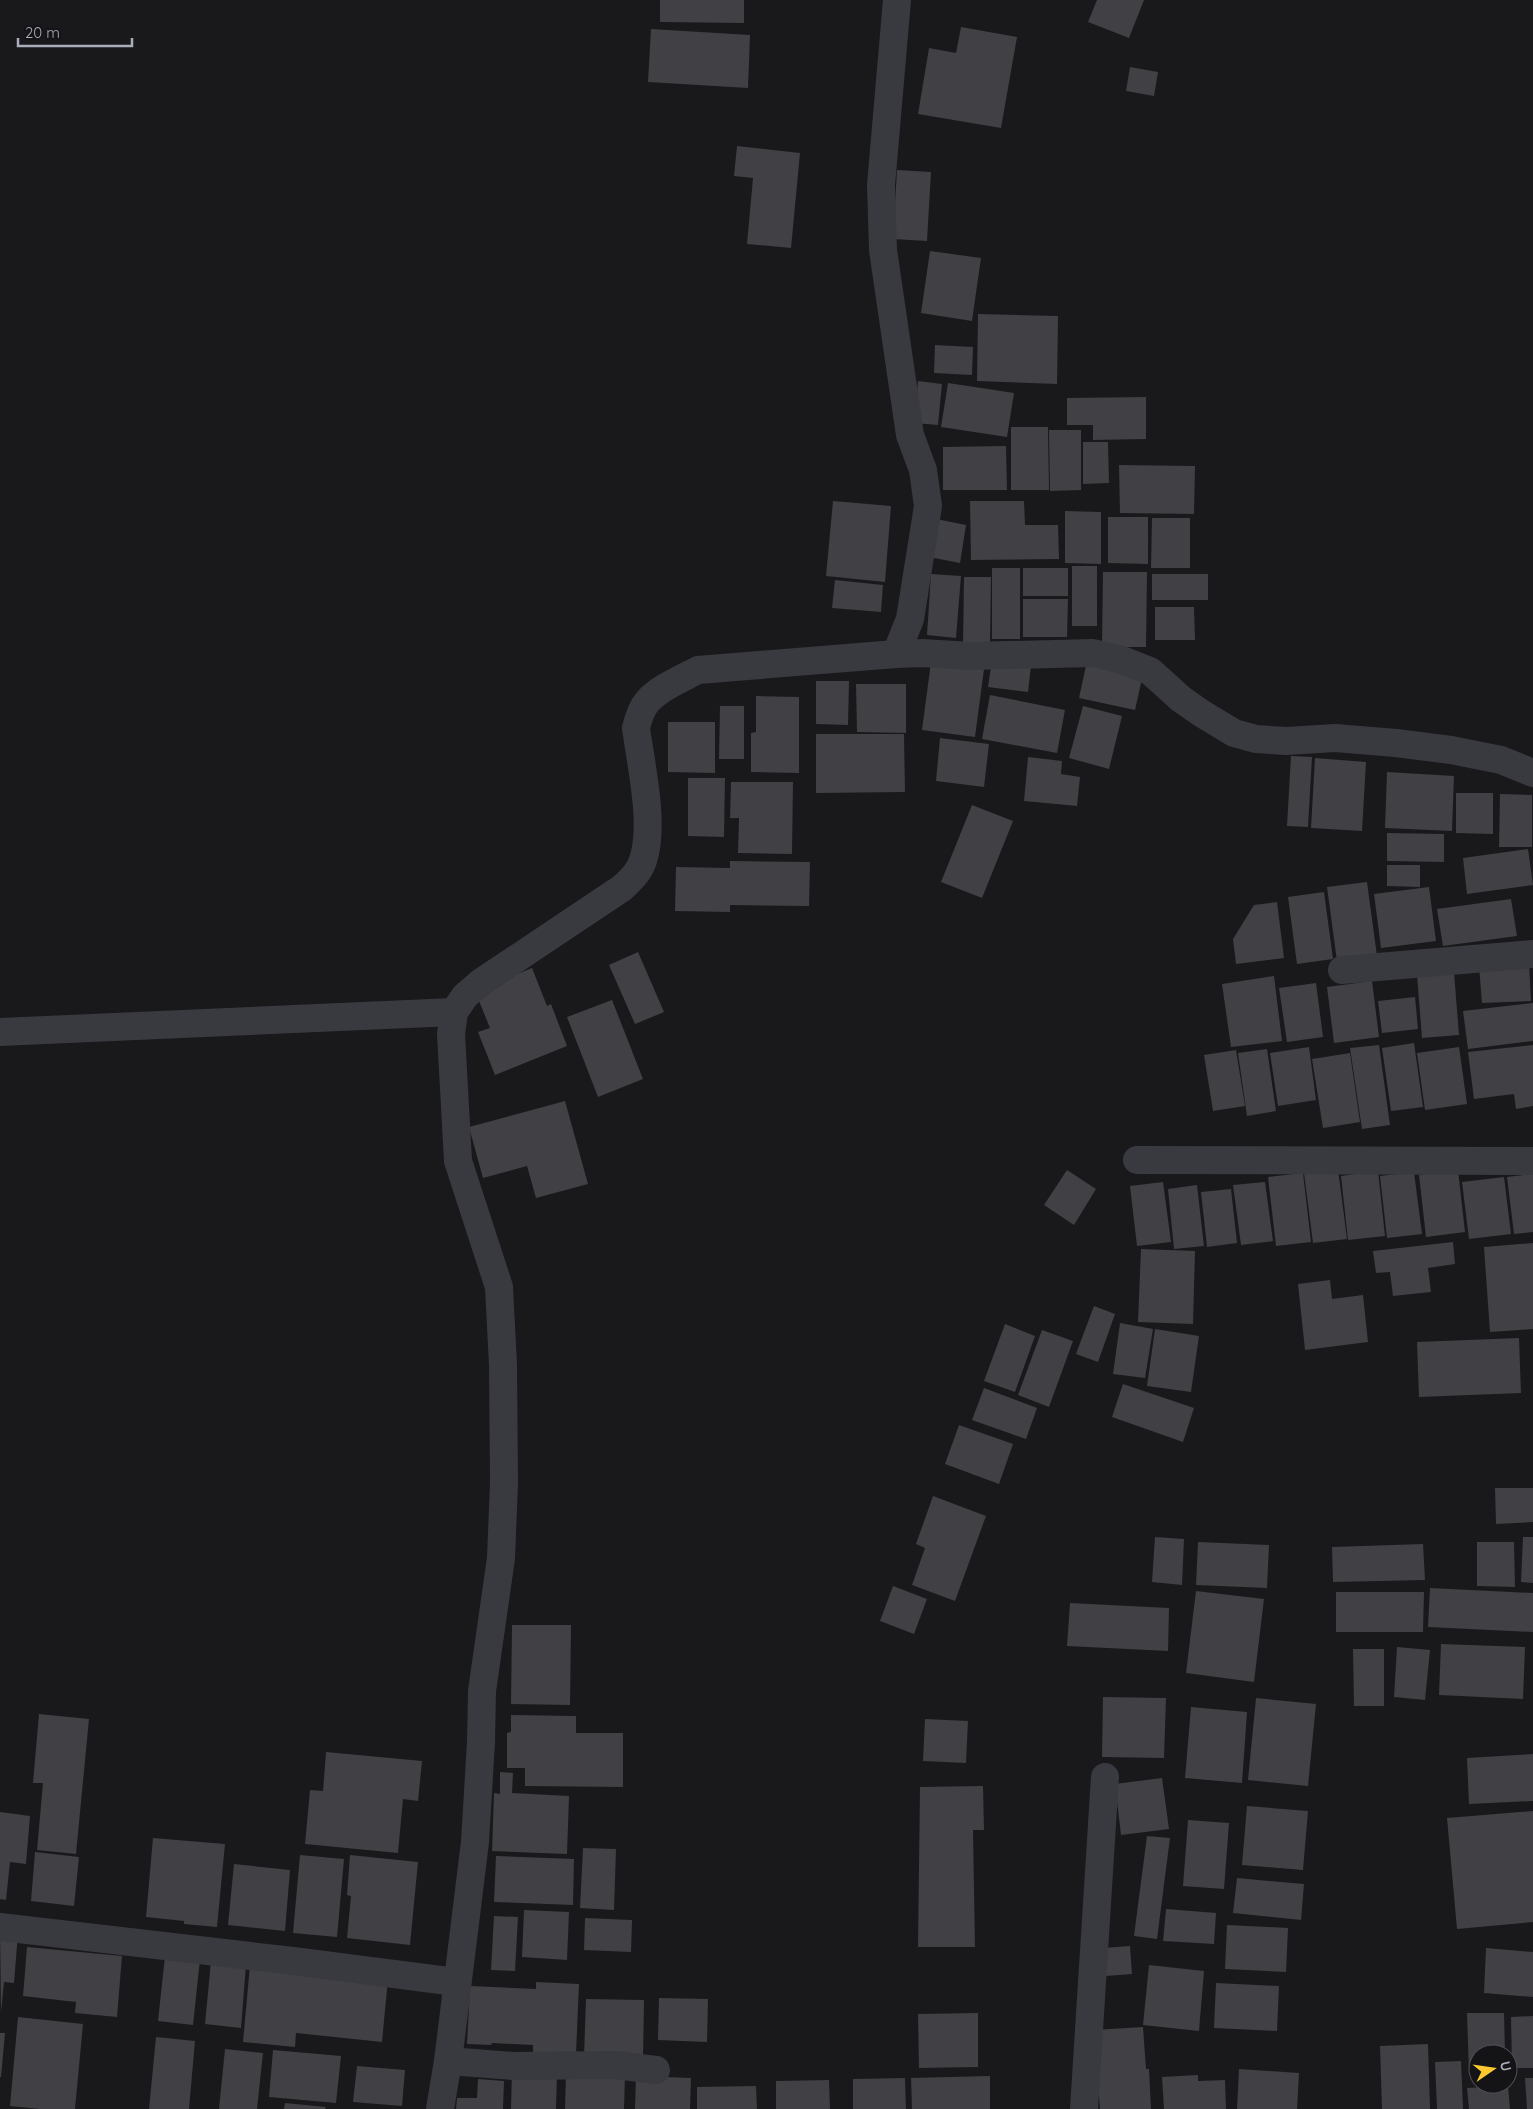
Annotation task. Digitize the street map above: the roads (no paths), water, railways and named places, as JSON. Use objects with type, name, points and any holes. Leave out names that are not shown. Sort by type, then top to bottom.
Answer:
[{"type":"street","points":[[896,654],[910,619],[928,506],[923,470],[910,435],[883,250],[881,185],[897,0]]},
{"type":"street","points":[[440,2109],[448,2060],[456,1982],[475,1842],[482,1690],[502,1558],[504,1483],[503,1365],[499,1287],[458,1161],[451,1034],[454,1012],[465,996],[480,983],[622,888],[635,876],[644,857],[648,826],[636,728],[639,716],[646,703],[681,678],[698,670],[896,654],[922,653],[971,656],[1093,653],[1122,660],[1150,671],[1181,699],[1201,713],[1234,733],[1256,739],[1286,741],[1335,738],[1396,742],[1452,750],[1501,760],[1533,773]]},
{"type":"street","points":[[1342,970],[1533,954]]},
{"type":"street","points":[[0,1032],[454,1012]]},
{"type":"street","points":[[1138,1160],[1533,1161]]},
{"type":"street","points":[[1084,2109],[1105,1777]]},
{"type":"street","points":[[0,1927],[274,1958],[456,1982]]},
{"type":"street","points":[[448,2060],[513,2066],[615,2065],[656,2070]]}]
